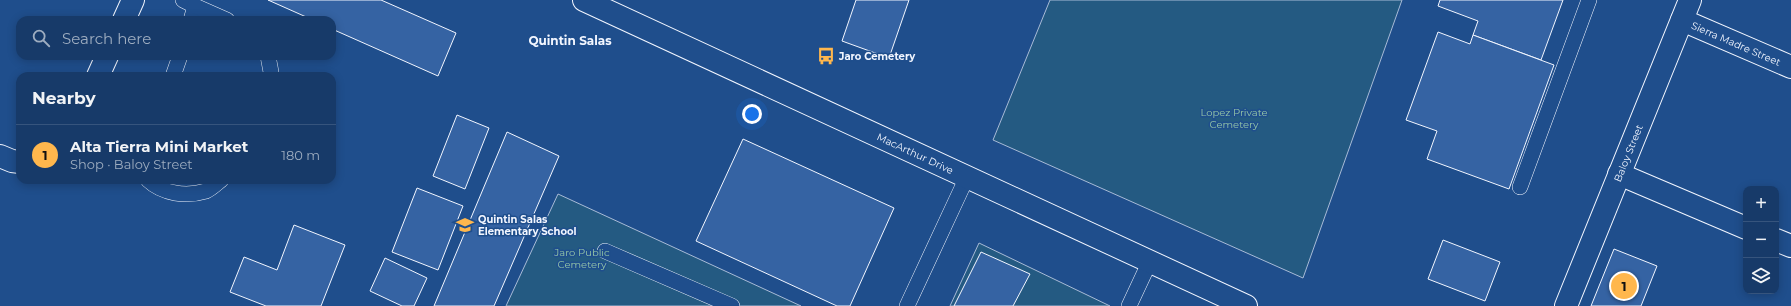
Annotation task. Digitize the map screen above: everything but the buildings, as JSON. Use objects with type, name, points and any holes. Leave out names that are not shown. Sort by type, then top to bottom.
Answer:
[{"type":"main road","points":[[126,16],[133,0]]},
{"type":"main road","name":"MacArthur Drive","points":[[584,0],[1246,306]]},
{"type":"main road","name":"Baloy Street","points":[[1566,306],[1690,0]]},
{"type":"main road","name":"Sierra Madre Street","points":[[1682,20],[1791,67]]},
{"type":"main road","points":[[100,72],[105,60]]},
{"type":"main road","points":[[0,156],[16,162]]},
{"type":"main road","points":[[1619,174],[1743,227]]},
{"type":"main road","points":[[1779,241],[1791,246]]},
{"type":"lane","points":[[1520,187],[1589,0]]},
{"type":"lane","points":[[190,9],[214,16]]},
{"type":"lane","points":[[174,72],[179,60]]},
{"type":"lane","points":[[269,60],[271,72]]},
{"type":"lane","points":[[907,306],[967,177]]},
{"type":"lane","points":[[153,184],[164,192],[185,194],[207,191],[216,184]]},
{"type":"lane","points":[[605,251],[732,306]]},
{"type":"lane","points":[[1129,306],[1150,261]]},
{"type":"green space","name":"Lopez Private Cemetery","points":[[1050,0],[1402,0],[1303,278],[993,140]]},
{"type":"green space","name":"Jaro Public Cemetery","points":[[558,194],[801,306],[506,306]]},
{"type":"green space","points":[[979,243],[1110,306],[950,306]]},
{"type":"place","name":"Jaro Cemetery","points":[[826,56]]},
{"type":"place","name":"Quintin Salas Elementary School","points":[[465,225]]},
{"type":"place","name":"Alta Tierra Mini Market","points":[[1624,286]]},
{"type":"district","name":"Quintin Salas","points":[[570,40]]}]
